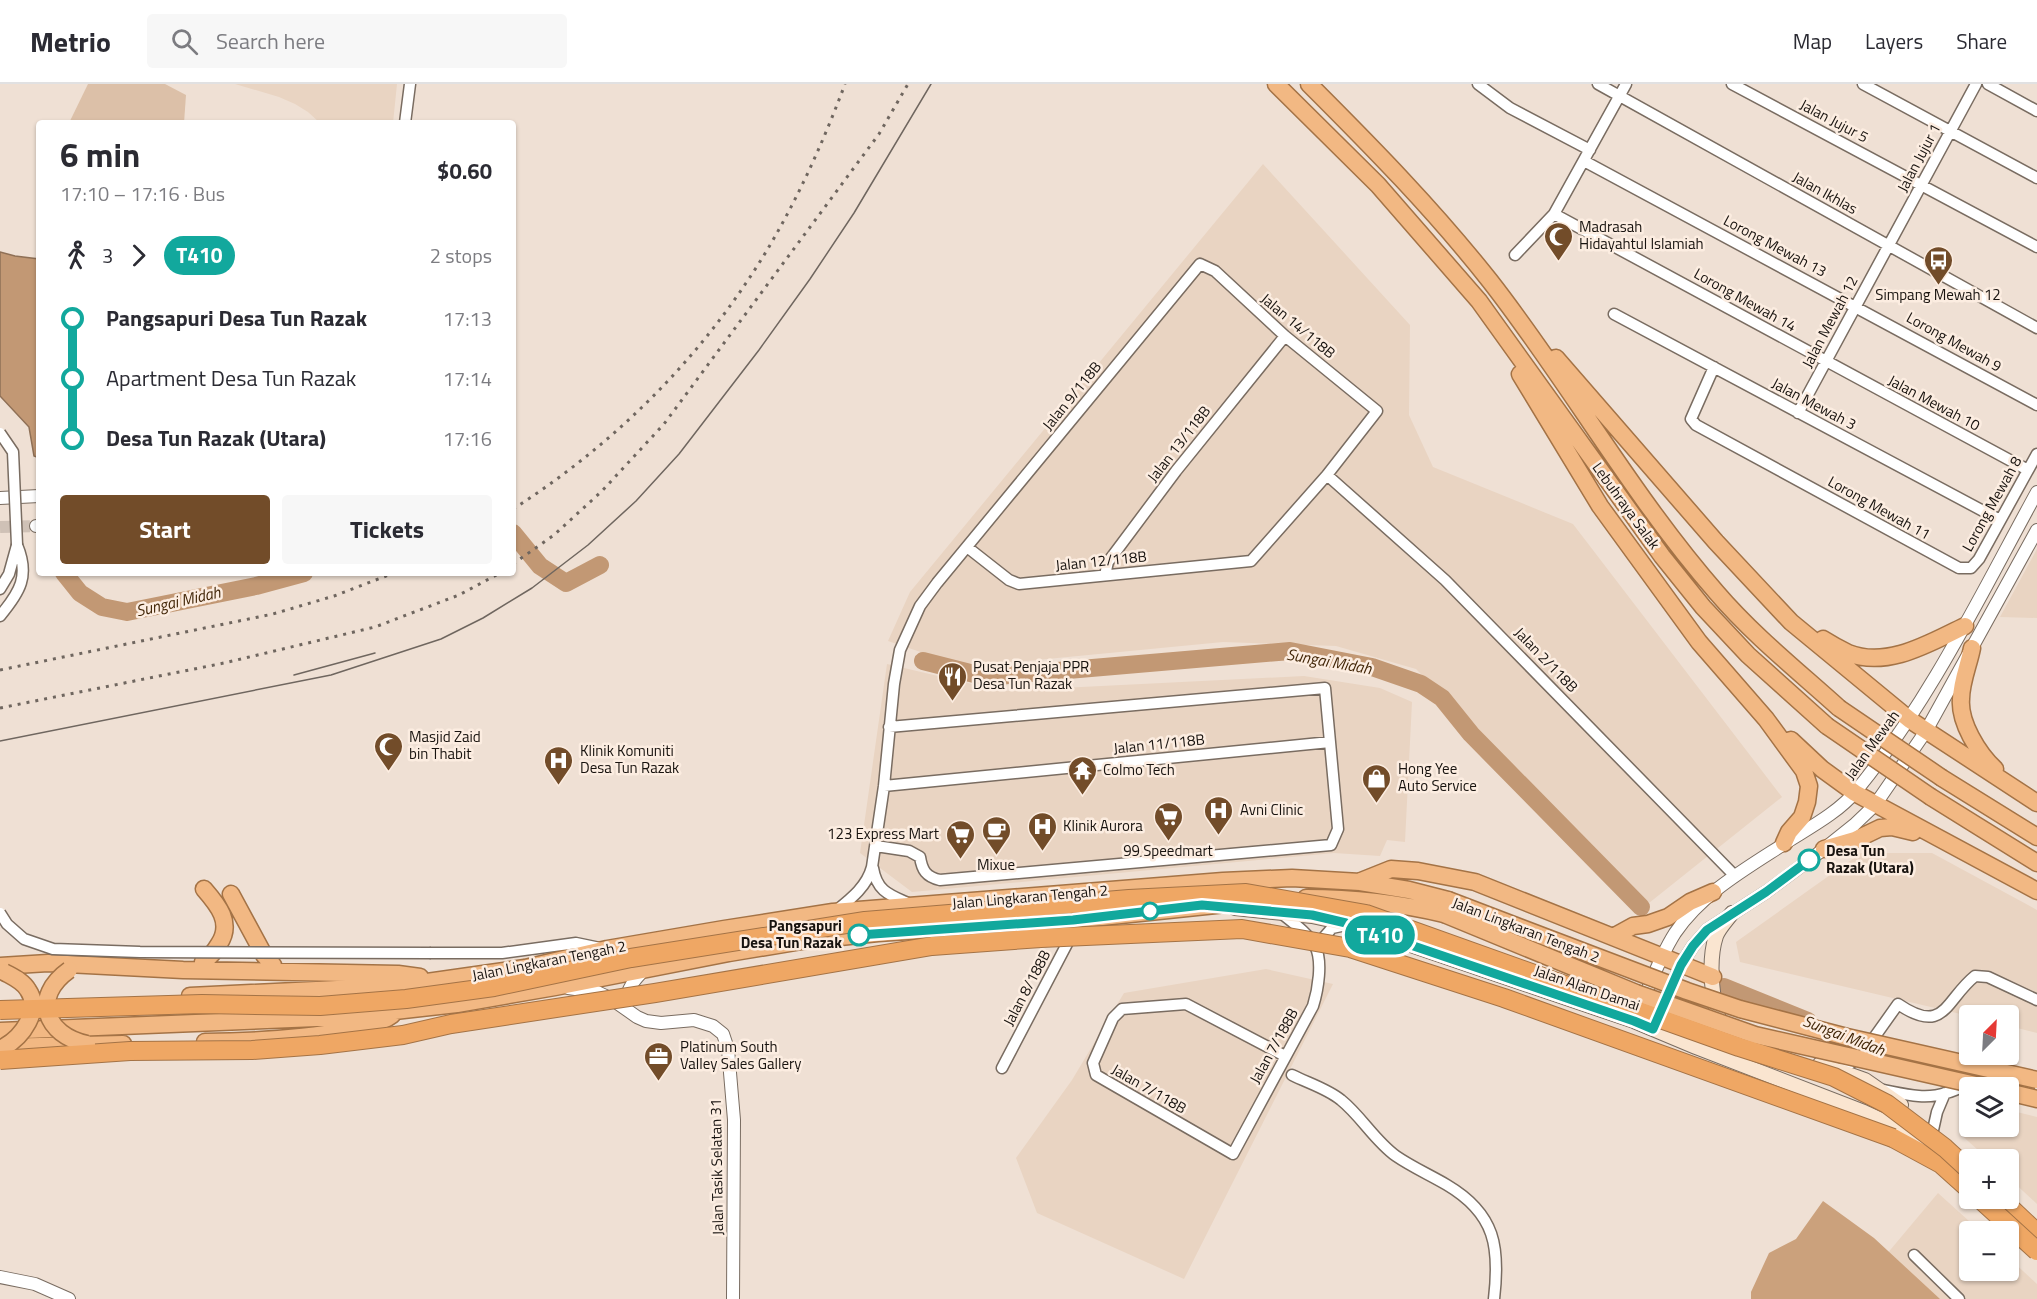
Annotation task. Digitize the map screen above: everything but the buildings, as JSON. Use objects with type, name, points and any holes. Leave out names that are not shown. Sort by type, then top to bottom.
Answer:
[{"type":"highway","name":"Lebuhraya Salak","points":[[1276,84],[1378,184],[1479,301],[1662,556],[1703,608],[1748,655],[1827,726],[1931,797],[2037,863]]},
{"type":"highway","name":"Lebuhraya Salak","points":[[1309,84],[1401,177],[1491,282],[1677,545],[1718,594],[1755,632],[1839,708],[1942,778],[2037,837]]},
{"type":"highway","points":[[1491,282],[1716,543],[1791,622],[1910,720],[2037,803]]},
{"type":"highway","points":[[1479,301],[1538,405],[1600,506],[1699,642],[1766,719],[1804,771],[1809,786],[1807,802],[1802,818],[1789,832],[1784,843]]},
{"type":"highway","points":[[1791,622],[1850,654],[1878,658],[1909,652],[1965,626]]},
{"type":"highway","points":[[1972,648],[1960,699],[1966,729],[1987,762],[2018,790]]},
{"type":"highway","points":[[1766,719],[1855,794],[2037,891]]},
{"type":"highway","points":[[1824,849],[1855,840],[1880,828],[1892,827],[1906,829],[1953,845]]},
{"type":"highway","points":[[1360,882],[1391,869],[1447,875],[1496,889],[1713,977]]},
{"type":"highway","name":"Jalan Lingkaran Tengah 2","points":[[0,1004],[399,986],[525,968],[607,949],[724,928],[833,912],[1250,879],[1301,878],[1360,882],[1409,890],[1636,993],[1755,1035],[1959,1081]]},
{"type":"highway","points":[[183,970],[206,960],[221,942],[225,931],[225,921],[204,889]]},
{"type":"highway","points":[[0,1010],[202,1004],[320,1006],[406,999],[494,987],[631,958],[865,921],[1130,899],[1246,892],[1366,914],[1728,1043],[1834,1077],[1887,1104],[1959,1161]]},
{"type":"highway","points":[[1613,937],[1633,926],[1668,917],[1690,902],[1713,892]]},
{"type":"highway","points":[[231,894],[264,955],[272,964],[284,971]]},
{"type":"highway","name":"Jalan Lingkaran Tengah 2","points":[[1,1046],[342,1017],[457,1004],[802,941],[878,933],[1073,920],[1202,905],[1301,898],[1356,899],[1414,907],[1446,907],[1740,1009],[1847,1037],[2037,1080]]},
{"type":"highway","points":[[1,1046],[130,1051],[252,1050],[320,1045],[403,1035],[451,1024],[655,993],[932,946],[1041,938],[1242,930],[1350,948],[1504,998],[1893,1138],[1941,1164],[1959,1180]]},
{"type":"highway","points":[[1,970],[48,963],[183,970],[398,974],[444,980]]},
{"type":"highway","points":[[87,1044],[64,1036],[55,1029],[47,1006],[49,991],[57,979],[69,970],[96,966]]},
{"type":"highway","points":[[1,970],[17,979],[29,991],[32,1007],[24,1029],[14,1042],[1,1046]]},
{"type":"highway","points":[[1,1046],[210,1042],[288,1037],[364,1028],[384,1021],[397,1010]]},
{"type":"highway","points":[[2019,1093],[2037,1097]]},
{"type":"highway","points":[[1991,1209],[2037,1252]]},
{"type":"highway","points":[[2012,1209],[2037,1233]]},
{"type":"main road","name":"Jalan Alam Damai","points":[[1202,905],[1312,915],[1349,924],[1634,1021],[1864,1112],[1908,1132],[1942,1154],[1959,1172]]},
{"type":"main road","points":[[1732,913],[1717,933],[1712,950],[1716,1013],[1723,1028],[1734,1038],[1841,1070],[1865,1080],[1882,1090],[1959,1152]]},
{"type":"main road","points":[[2019,1205],[2037,1221]]},
{"type":"main road","points":[[1995,1209],[2037,1252]]},
{"type":"street","points":[[405,120],[410,84]]},
{"type":"street","points":[[1478,84],[1510,108],[1590,150]]},
{"type":"street","name":"Jalan Ikhlas","points":[[1598,84],[2037,328]]},
{"type":"street","points":[[1515,255],[1554,214],[1626,84]]},
{"type":"street","name":"Jalan Jujur 5","points":[[1732,84],[2037,247]]},
{"type":"street","points":[[1863,84],[2037,178]]},
{"type":"street","name":"Jalan Jujur 1","points":[[1889,246],[1976,84]]},
{"type":"street","points":[[1988,84],[2037,111]]},
{"type":"street","name":"Lorong Mewah 13","points":[[1584,161],[1856,306]]},
{"type":"street","name":"Lorong Mewah 14","points":[[1554,214],[1637,257],[1826,362]]},
{"type":"street","name":"Jalan Mewah 12","points":[[1798,412],[1889,246]]},
{"type":"street","name":"Jalan 14/118B","points":[[1200,264],[1208,266],[1285,336],[1377,411],[1327,475]]},
{"type":"street","name":"Jalan 9/118B","points":[[873,867],[900,650],[920,606],[1200,264]]},
{"type":"street","name":"Lorong Mewah 9","points":[[1856,306],[2037,405]]},
{"type":"street","name":"Jalan Mewah 3","points":[[1614,314],[2000,520]]},
{"type":"street","name":"Jalan 13/118B","points":[[1104,575],[1108,562],[1169,480],[1285,336]]},
{"type":"street","name":"Jalan Mewah 10","points":[[1826,362],[2028,470]]},
{"type":"street","name":"Lorong Mewah 11","points":[[1714,367],[1691,419],[1696,425],[1959,568],[1971,568]]},
{"type":"street","points":[[0,433],[13,452],[17,546],[9,573],[0,589]]},
{"type":"street","name":"Lorong Mewah 8","points":[[1971,568],[1979,560],[2037,454]]},
{"type":"street","name":"Jalan 12/118B","points":[[967,547],[1010,580],[1029,585],[1104,575],[1251,561],[1327,475]]},
{"type":"street","name":"Jalan 2/118B","points":[[1327,475],[1445,580],[1735,876]]},
{"type":"street","name":"Jalan Mewah","points":[[1634,1021],[1661,956],[1676,932],[1713,892],[1824,818],[1855,794],[1910,720],[1965,626],[2037,492]]},
{"type":"street","points":[[0,498],[36,496]]},
{"type":"street","points":[[14,497],[14,527]]},
{"type":"street","points":[[1653,1029],[1681,965],[1707,930],[1766,892],[1824,849],[1875,805],[1926,731],[2037,530]]},
{"type":"street","points":[[0,616],[24,578],[23,559],[17,546]]},
{"type":"street","points":[[876,846],[909,851],[920,857],[925,874],[932,879],[939,880],[1331,845],[1338,829],[1325,688],[889,727]]},
{"type":"street","name":"Jalan 11/118B","points":[[884,786],[1330,742]]},
{"type":"street","points":[[873,867],[874,879],[879,887],[890,895],[916,906]]},
{"type":"street","points":[[833,912],[852,899],[870,877],[873,867]]},
{"type":"street","points":[[1278,912],[1295,924],[1316,947],[1332,928],[1349,924]]},
{"type":"street","points":[[0,913],[7,924],[24,939],[53,949],[152,952],[502,953],[576,943],[607,949]]},
{"type":"street","name":"Jalan 8/188B","points":[[1002,1068],[1068,942],[1073,920]]},
{"type":"street","name":"Jalan 7/188B","points":[[1233,1154],[1313,1006],[1317,991],[1316,947]]},
{"type":"street","points":[[624,1007],[627,990],[645,969]]},
{"type":"street","points":[[1841,1070],[1861,1056],[1881,1031],[1898,1004],[1909,1012],[1925,1018],[1939,1015],[1950,1006],[1965,984],[1975,976],[1988,977],[2037,1000]]},
{"type":"street","name":"Jalan Tasik Selatan 31","points":[[555,987],[597,992],[646,1021],[661,1023],[694,1020],[713,1026],[723,1034],[728,1049],[734,1120],[733,1299]]},
{"type":"street","name":"Jalan 7/118B","points":[[1233,1154],[1096,1075],[1093,1063],[1113,1018],[1122,1009],[1186,1004],[1285,1056]]},
{"type":"street","points":[[1861,1056],[1865,1080]]},
{"type":"street","points":[[1292,1075],[1340,1099],[1394,1155],[1450,1187],[1474,1205],[1487,1222],[1496,1245],[1497,1275],[1494,1299]]},
{"type":"street","points":[[1882,1090],[1919,1097],[1945,1094],[1959,1088]]},
{"type":"street","points":[[1933,1130],[1937,1112],[1945,1094]]},
{"type":"street","points":[[1914,1255],[1959,1299]]},
{"type":"street","points":[[0,1277],[35,1284],[69,1299]]},
{"type":"shaded area","points":[[88,84],[165,84],[186,95],[184,120],[70,120]]},
{"type":"shaded area","points":[[235,84],[397,84],[393,120],[317,120],[295,104]]},
{"type":"shaded area","points":[[1263,164],[1410,325],[1409,415],[1433,467],[1573,524],[1782,797],[1649,903],[1416,669],[1336,646],[1223,642],[965,667],[888,641],[910,592]]},
{"type":"shaded area","points":[[0,252],[36,259],[36,457],[29,427],[0,396]]},
{"type":"shaded area","points":[[2037,549],[2037,618],[2000,617]]},
{"type":"shaded area","points":[[887,664],[1002,691],[1304,676],[1380,688],[1412,702],[1405,842],[1387,840],[1380,856],[1334,853],[912,892],[860,853]]},
{"type":"shaded area","points":[[1861,853],[1932,853],[2037,910],[2037,1033],[2019,1028],[2019,1005],[1959,1005],[1959,1014],[1740,962],[1736,942]]},
{"type":"shaded area","points":[[1266,969],[1333,984],[1184,1279],[1037,1213],[1016,1158],[1072,1080],[1124,993]]},
{"type":"shaded area","points":[[2019,1112],[2037,1117],[2037,1204],[2019,1187],[2019,1149],[1977,1149],[1963,1137],[2019,1137]]},
{"type":"shaded area","points":[[1938,1193],[1969,1221],[1959,1221],[1959,1281],[2019,1281],[2019,1267],[2037,1284],[2037,1299],[1933,1299],[1886,1255]]},
{"type":"shaded area","points":[[1823,1201],[1874,1238],[1940,1299],[1751,1299],[1751,1292],[1769,1253],[1796,1239]]},
{"type":"waterway","name":"Sungai Midah","points":[[516,537],[540,566],[566,583],[600,565]]},
{"type":"waterway","name":"Sungai Midah","points":[[66,576],[80,593],[102,607],[127,612],[256,586],[293,576]]},
{"type":"waterway","name":"Sungai Midah","points":[[923,661],[986,677],[1290,651],[1372,667],[1421,684],[1442,698],[1471,734],[1641,907]]},
{"type":"waterway","name":"Sungai Midah","points":[[1724,987],[1808,1021]]},
{"type":"tunnel","points":[[0,527],[36,526]]},
{"type":"tram line","points":[[0,741],[331,675],[441,639],[483,618],[532,588],[588,545],[636,501],[679,454],[810,279],[854,213],[931,84]]},
{"type":"tram line","points":[[294,675],[375,653]]},
{"type":"railway","points":[[516,507],[611,436],[670,379],[722,316],[761,260],[789,211],[814,161],[845,84]]},
{"type":"railway","points":[[516,562],[554,535],[602,491],[664,424],[879,134],[908,84]]},
{"type":"railway","points":[[0,670],[273,614],[334,596],[386,576]]},
{"type":"railway","points":[[0,708],[224,663],[375,627],[459,595],[494,576]]},
{"type":"bus line","name":"T410","points":[[859,935],[1073,920],[1202,905],[1312,915],[1346,923],[1653,1029],[1681,965],[1707,930],[1766,892],[1809,860]]},
{"type":"place","name":"Madrasah Hidayahtul Islamiah","points":[[1558,262]]},
{"type":"place","name":"Simpang Mewah 12","points":[[1938,286]]},
{"type":"place","name":"Pusat Penjaja PPR Desa Tun Razak","points":[[952,702]]},
{"type":"place","name":"Masjid Zaid bin Thabit","points":[[388,772]]},
{"type":"place","name":"Klinik Komuniti Desa Tun Razak","points":[[559,786]]},
{"type":"place","name":"Colmo Tech","points":[[1082,796]]},
{"type":"place","name":"Hong Yee Auto Service","points":[[1377,804]]},
{"type":"place","name":"Avni Clinic","points":[[1219,836]]},
{"type":"place","name":"99 Speedmart","points":[[1168,842]]},
{"type":"place","name":"Klinik Aurora","points":[[1042,852]]},
{"type":"place","name":"Mixue","points":[[996,856]]},
{"type":"place","name":"123 Express Mart","points":[[960,860]]},
{"type":"place","name":"Desa Tun Razak (Utara)","points":[[1809,860]]},
{"type":"place","name":"Pangsapuri Desa Tun Razak","points":[[859,935]]},
{"type":"place","name":"Platinum South Valley Sales Gallery","points":[[659,1082]]}]
